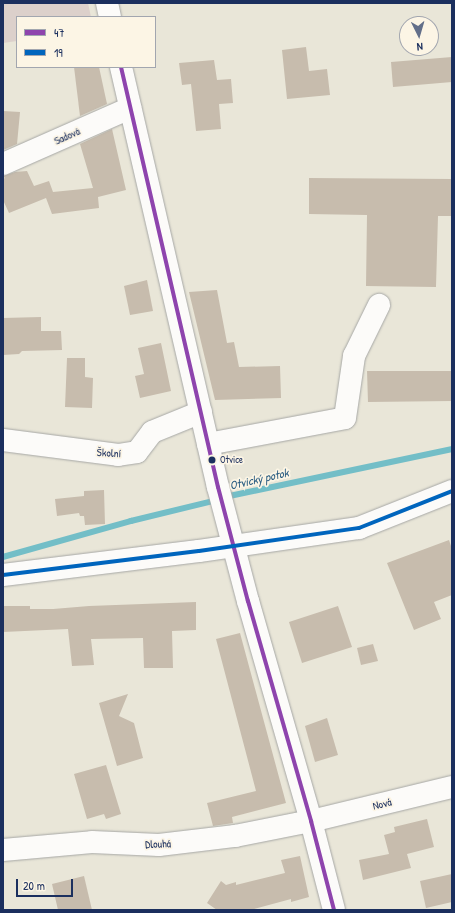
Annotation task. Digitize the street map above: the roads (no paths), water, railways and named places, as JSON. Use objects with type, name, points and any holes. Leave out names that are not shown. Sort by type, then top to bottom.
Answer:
[{"type":"street","points":[[108,3],[110,16]]},
{"type":"street","points":[[121,68],[218,487],[311,821],[334,910]]},
{"type":"street","name":"Sadová","points":[[3,164],[130,108]]},
{"type":"street","points":[[208,444],[346,418],[354,356],[379,305]]},
{"type":"street","name":"Školní","points":[[3,440],[118,455],[137,452],[152,432],[201,412]]},
{"type":"street","points":[[3,575],[359,528],[452,491]]},
{"type":"street","name":"Nová","points":[[311,821],[452,787]]},
{"type":"street","name":"Dlouhá","points":[[3,850],[92,842],[160,845],[235,836],[311,821]]},
{"type":"waterway","name":"Otvický potok","points":[[225,497],[452,449]]},
{"type":"waterway","name":"Otvický potok","points":[[3,557],[131,521],[217,500]]},
{"type":"place","name":"Otvice","points":[[212,460]]}]
